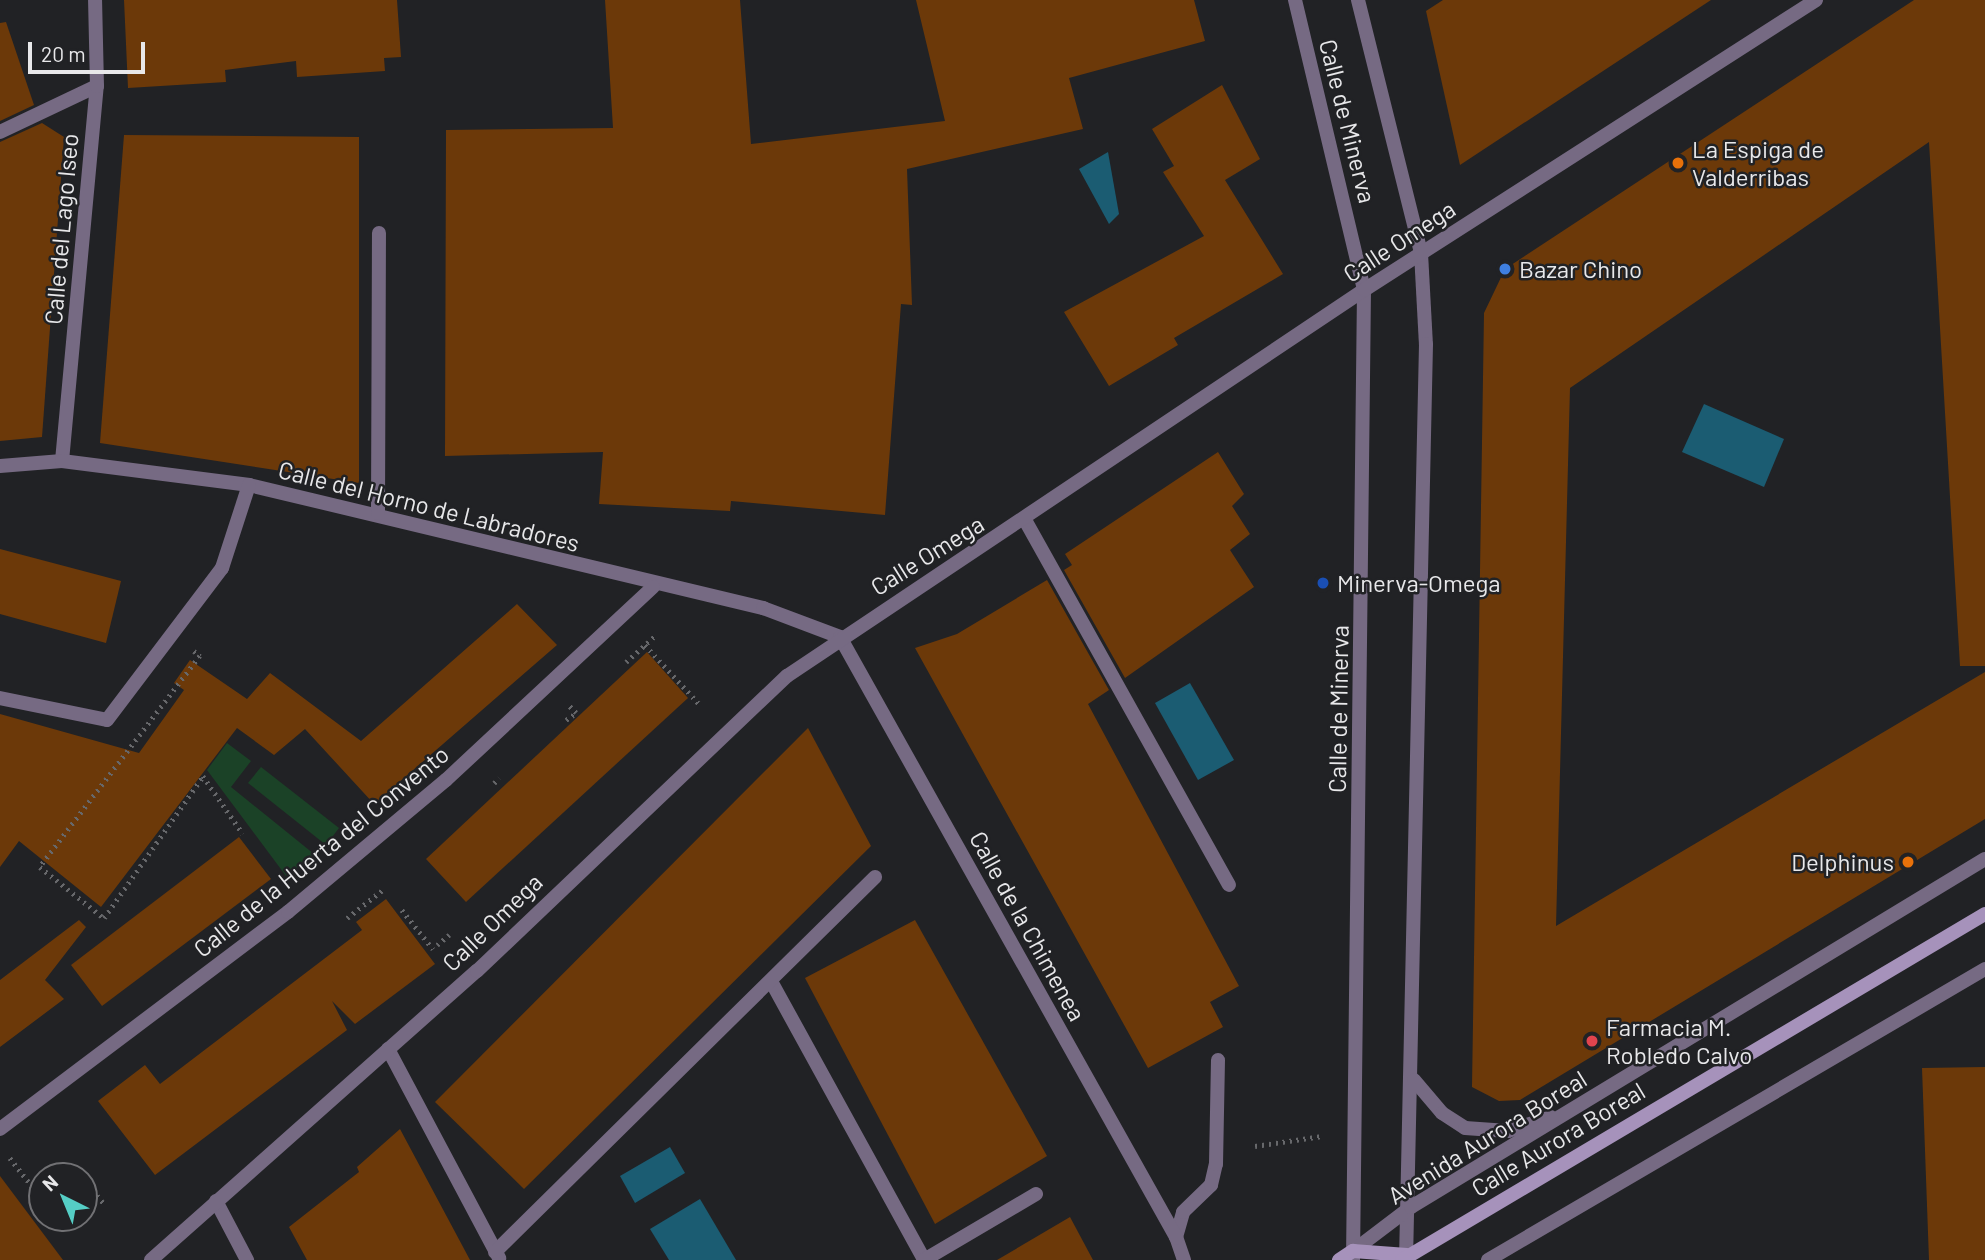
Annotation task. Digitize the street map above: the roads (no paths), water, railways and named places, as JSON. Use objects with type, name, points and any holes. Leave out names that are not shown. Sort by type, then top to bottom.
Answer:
[{"type":"main road","name":"Calle Aurora Boreal","points":[[1405,1258],[1985,914]]},
{"type":"main road","points":[[1353,1256],[1405,1258]]},
{"type":"main road","name":"Avenida Aurora Boreal","points":[[1339,1260],[1353,1256]]},
{"type":"street","name":"Calle del Lago Iseo","points":[[62,461],[97,86],[95,0]]},
{"type":"street","name":"Calle de Minerva","points":[[1295,0],[1364,290],[1353,1256]]},
{"type":"street","name":"Calle de Minerva","points":[[1358,0],[1422,253],[1426,364],[1414,1080],[1411,1207],[1405,1258]]},
{"type":"street","name":"Calle Omega","points":[[150,1260],[388,1049],[749,706],[840,637],[1025,520],[1364,290],[1816,0]]},
{"type":"street","points":[[0,132],[97,86]]},
{"type":"street","points":[[378,513],[379,233]]},
{"type":"street","name":"Calle del Horno de Labradores","points":[[0,466],[62,461],[249,485],[378,513],[653,587],[763,608],[840,637]]},
{"type":"street","points":[[0,698],[107,720],[222,568],[249,485]]},
{"type":"street","points":[[1025,520],[1228,885]]},
{"type":"street","name":"Calle de la Huerta del Convento","points":[[0,1129],[289,912],[446,780],[653,587]]},
{"type":"street","name":"Calle de la Chimenea","points":[[840,637],[1176,1237],[1184,1260]]},
{"type":"street","name":"Avenida Aurora Boreal","points":[[1353,1256],[1411,1207],[1985,859]]},
{"type":"street","points":[[388,1049],[497,1256],[875,877]]},
{"type":"street","points":[[1488,1260],[1985,969]]},
{"type":"street","points":[[772,983],[924,1260],[1036,1194]]},
{"type":"street","points":[[1176,1237],[1183,1212],[1211,1185],[1216,1164],[1218,1060]]},
{"type":"street","points":[[1414,1080],[1442,1114],[1465,1128],[1508,1131],[1576,1109]]},
{"type":"street","points":[[216,1202],[247,1260]]},
{"type":"water","points":[[1108,152],[1119,214],[1109,224],[1079,169]]},
{"type":"water","points":[[1704,404],[1784,439],[1764,487],[1682,452]]},
{"type":"water","points":[[1190,683],[1234,760],[1198,780],[1155,703]]},
{"type":"water","points":[[670,1147],[685,1173],[635,1203],[620,1176]]},
{"type":"water","points":[[700,1199],[736,1260],[669,1260],[650,1229]]},
{"type":"place","name":"La Espiga de Valderribas","points":[[1678,163]]},
{"type":"place","name":"Bazar Chino","points":[[1505,269]]},
{"type":"place","name":"Minerva-Omega","points":[[1323,583]]},
{"type":"place","name":"Delphinus","points":[[1908,862]]},
{"type":"place","name":"Farmacia M. Robledo Calvo","points":[[1592,1041]]}]
